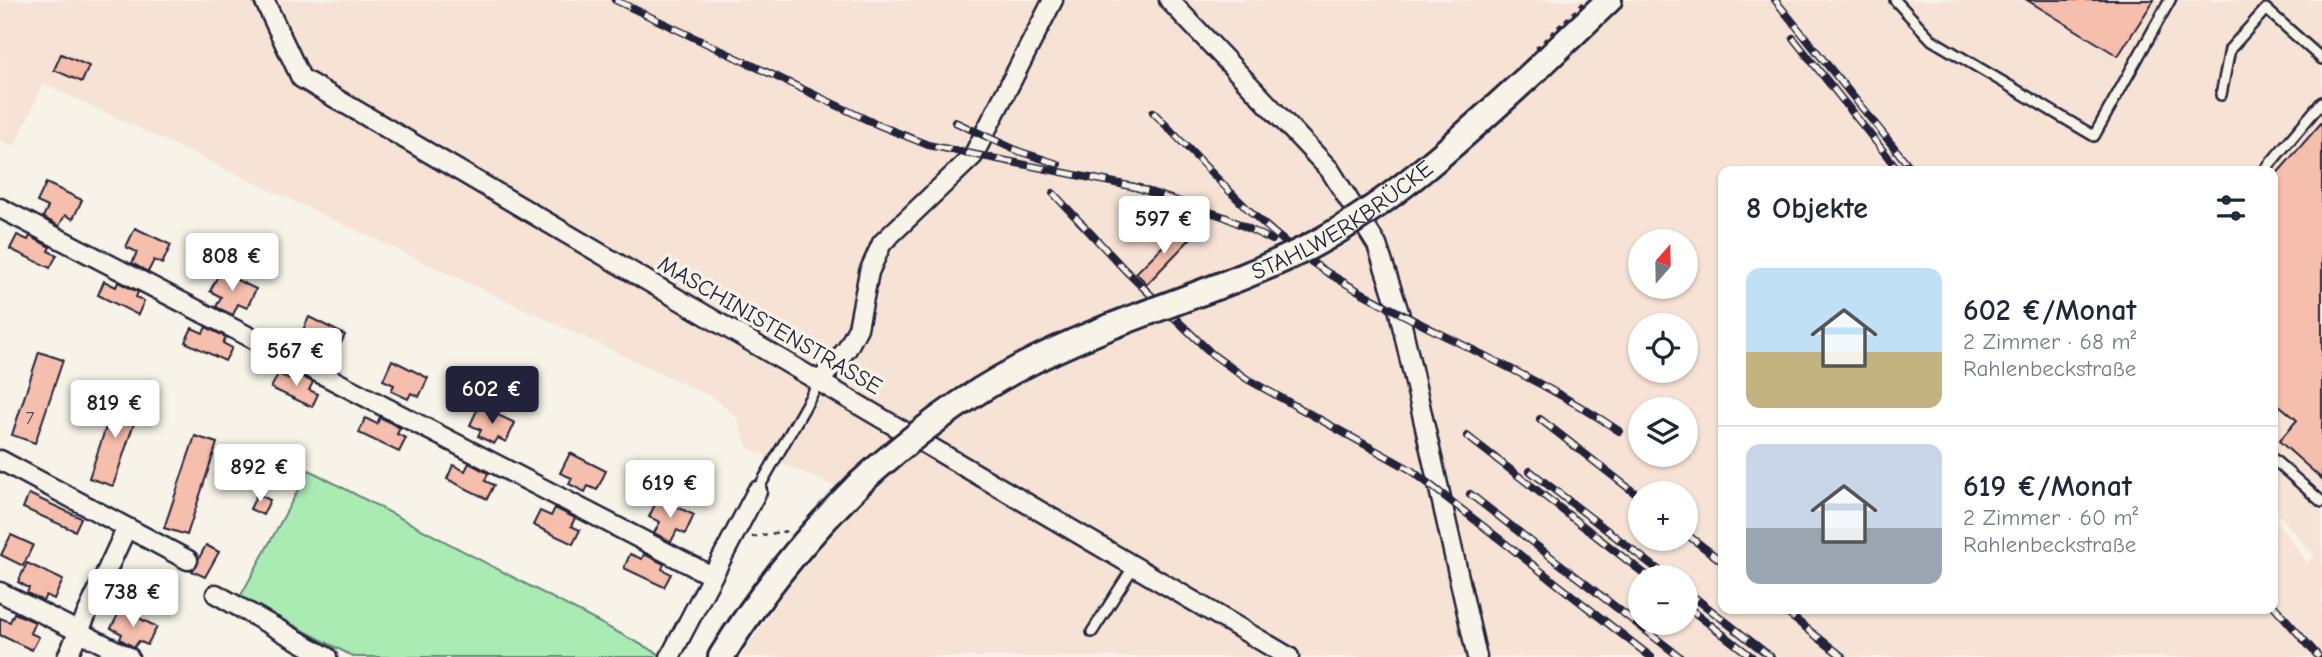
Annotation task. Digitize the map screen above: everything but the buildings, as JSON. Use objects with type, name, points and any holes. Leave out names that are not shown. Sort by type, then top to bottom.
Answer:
[{"type":"main road","name":"STAHLWERKBRÜCKE","points":[[721,657],[744,619],[813,530],[905,443],[956,406],[1021,366],[1248,275],[1308,247],[1377,206],[1462,137],[1609,0]]},
{"type":"street","name":"MASCHINISTENSTRASSE","points":[[264,0],[301,78],[1289,657]]},
{"type":"street","points":[[819,382],[847,349],[858,328],[869,272],[882,243],[973,156],[1053,0]]},
{"type":"street","points":[[1169,0],[1330,170],[1377,246],[1399,312],[1477,657]]},
{"type":"street","points":[[0,208],[712,576]]},
{"type":"street","points":[[0,460],[126,530],[188,560]]},
{"type":"street","points":[[670,657],[757,491]]},
{"type":"street","points":[[66,657],[126,530]]},
{"type":"street","points":[[0,592],[129,657]]},
{"type":"street","points":[[216,594],[327,657]]},
{"type":"lane","points":[[1895,0],[1932,40],[2094,136],[2170,0]]},
{"type":"lane","points":[[2221,95],[2230,49],[2266,9],[2322,59]]},
{"type":"lane","points":[[2268,166],[2322,102]]},
{"type":"lane","points":[[757,491],[819,382]]},
{"type":"lane","points":[[2278,463],[2322,502]]},
{"type":"lane","points":[[1092,632],[1134,566]]},
{"type":"path","points":[[1529,55],[1586,0]]},
{"type":"path","points":[[746,539],[790,530]]},
{"type":"shaded area","points":[[0,0],[2322,0],[2322,657],[741,657],[784,592],[863,499],[748,448],[737,418],[714,398],[44,84],[14,147],[0,140]]},
{"type":"green space","points":[[309,470],[661,655],[660,657],[354,657],[240,597]]},
{"type":"railway","points":[[615,0],[876,124],[928,145],[1140,188]]},
{"type":"railway","points":[[1775,0],[1909,166]]},
{"type":"railway","points":[[1793,38],[1895,166]]},
{"type":"railway","points":[[1153,112],[1240,202],[1312,262],[1373,299],[1515,371],[1619,431]]},
{"type":"railway","points":[[955,122],[1018,151],[1058,164]]},
{"type":"railway","points":[[1132,186],[1225,217],[1272,240]]},
{"type":"railway","points":[[1053,193],[1125,270],[1212,354],[1247,379],[1411,470],[1651,657]]},
{"type":"railway","points":[[1540,419],[1628,488]]},
{"type":"railway","points":[[1467,436],[1633,565]]},
{"type":"railway","points":[[1530,471],[1652,565]]},
{"type":"railway","points":[[1470,494],[1680,657]]},
{"type":"railway","points":[[1698,543],[1718,558]]},
{"type":"railway","points":[[1698,600],[1771,657]]},
{"type":"railway","points":[[2278,611],[2319,657]]},
{"type":"railway","points":[[1788,614],[1843,657]]},
{"type":"railway","points":[[1698,615],[1752,657]]}]
